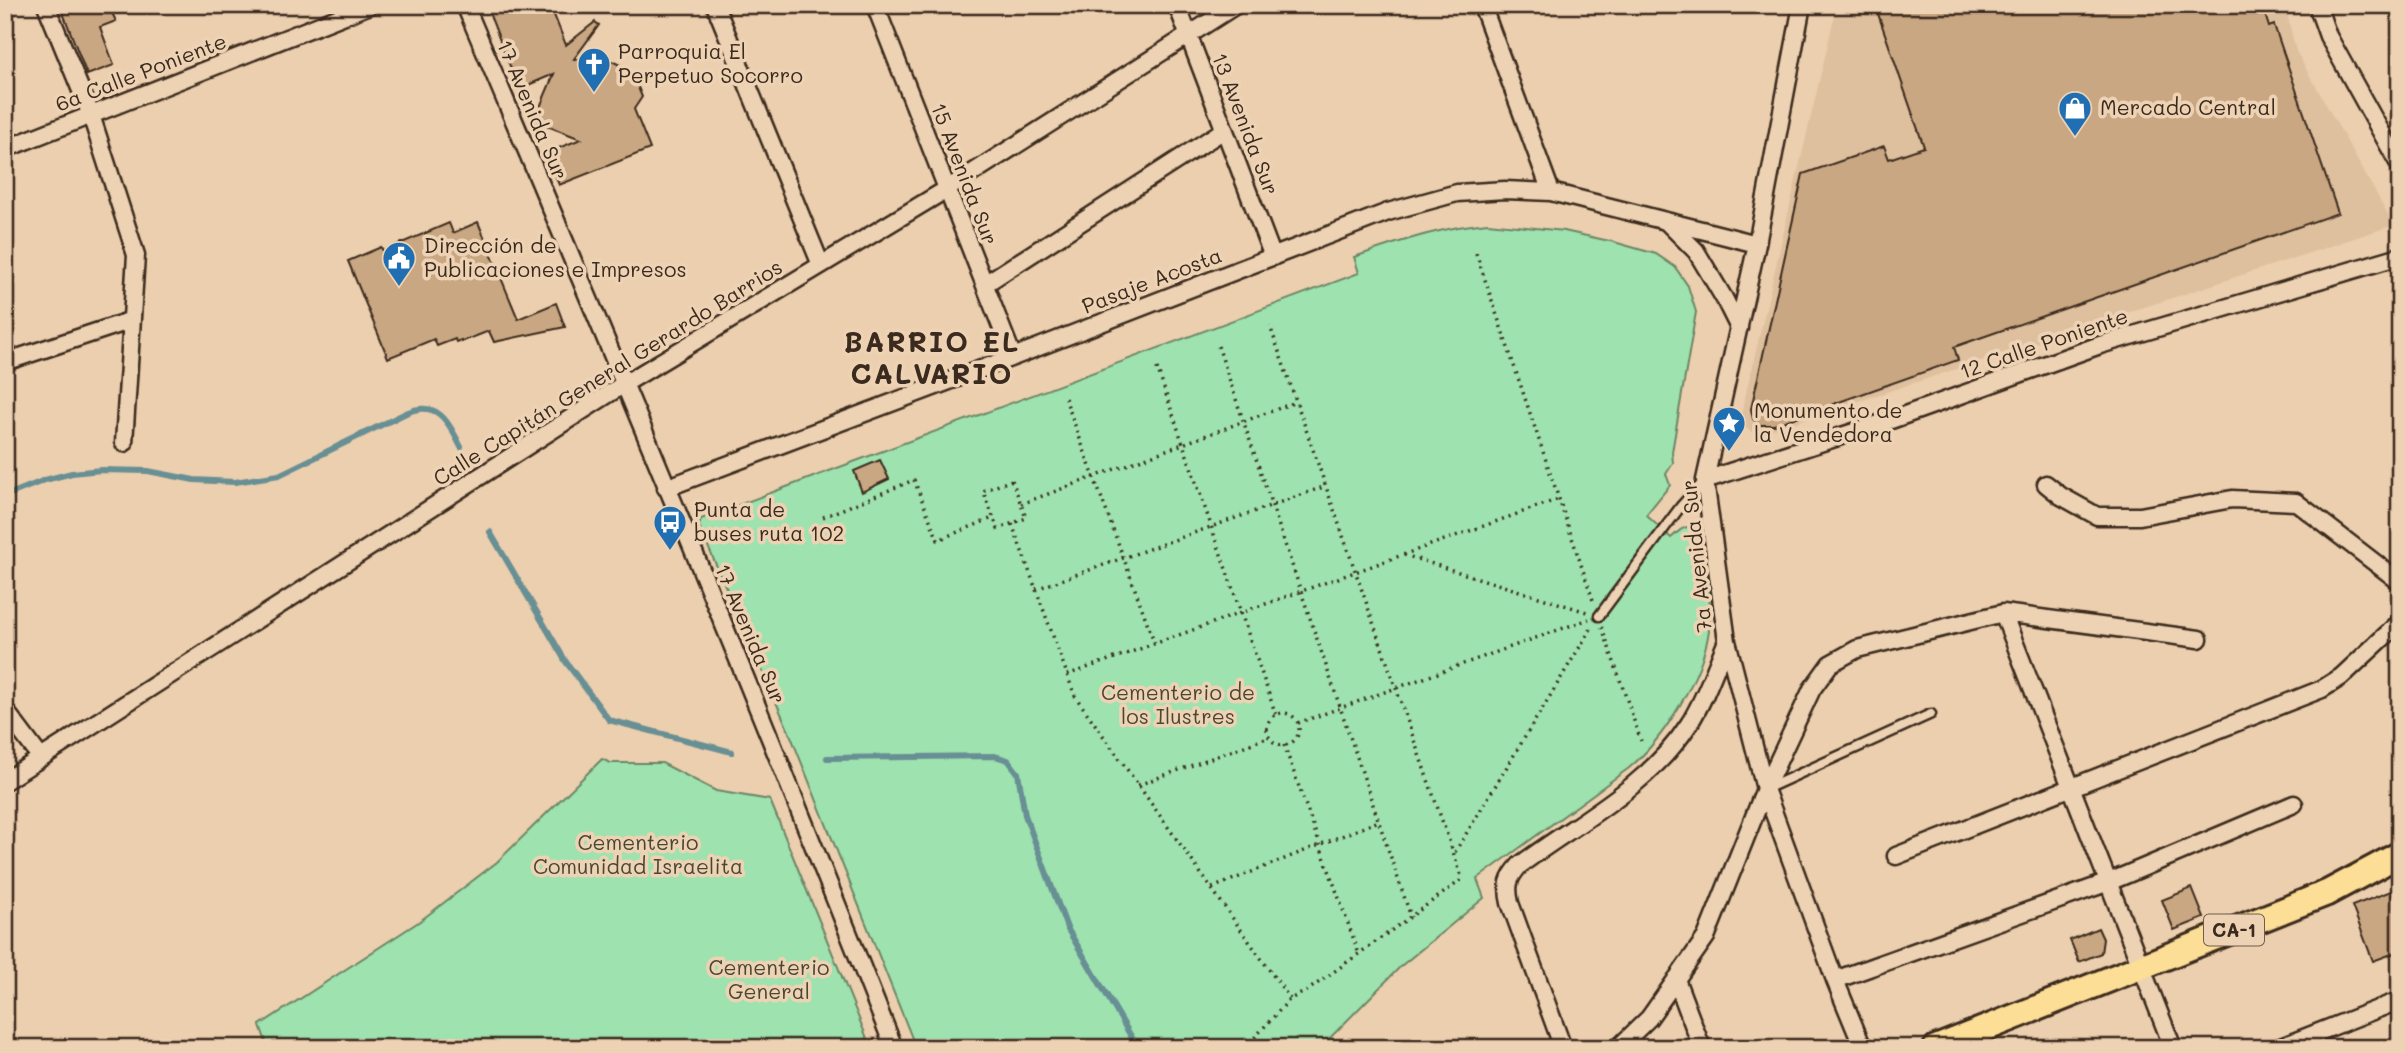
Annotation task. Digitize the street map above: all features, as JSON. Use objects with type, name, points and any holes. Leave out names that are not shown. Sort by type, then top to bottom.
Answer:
[{"type":"highway","name":"CA-1","points":[[1936,1048],[1975,1041],[2141,967],[2327,893],[2400,854]]},
{"type":"street","points":[[46,5],[91,115],[136,255],[124,443]]},
{"type":"street","name":"6a Calle Poniente","points":[[5,149],[370,5]]},
{"type":"street","name":"17 Avenida Sur","points":[[465,5],[793,792],[894,1048]]},
{"type":"street","points":[[715,5],[821,265]]},
{"type":"street","name":"15 Avenida Sur","points":[[875,5],[1013,357]]},
{"type":"street","name":"13 Avenida Sur","points":[[1177,5],[1273,257]]},
{"type":"street","name":"Calle Capitán General Gerardo Barrios","points":[[5,781],[624,384],[947,189],[1236,5]]},
{"type":"street","points":[[1482,5],[1551,192]]},
{"type":"street","name":"7a Avenida Sur","points":[[1802,5],[1757,244],[1705,480],[1727,642],[1765,789],[1835,981],[1863,1048]]},
{"type":"street","points":[[2317,5],[2328,36],[2400,166]]},
{"type":"street","points":[[985,284],[1224,130]]},
{"type":"street","name":"Pasaje Acosta","points":[[666,488],[1388,212],[1437,197],[1481,190],[1551,192],[1757,244]]},
{"type":"street","points":[[1665,220],[1696,251],[1739,328]]},
{"type":"street","name":"12 Calle Poniente","points":[[1705,480],[1891,420],[2100,345],[2400,256]]},
{"type":"street","points":[[5,362],[132,320]]},
{"type":"street","points":[[2046,484],[2096,516],[2140,516],[2232,499],[2297,502],[2400,582]]},
{"type":"street","points":[[2003,613],[2173,1048]]},
{"type":"street","points":[[1618,1048],[1649,1018],[1706,937],[1765,789],[1812,689],[1830,664],[1857,649],[2003,613],[2199,639]]},
{"type":"street","points":[[1896,856],[2322,689],[2341,677],[2400,622]]},
{"type":"street","points":[[1563,1048],[1510,903],[1507,888],[1509,879],[1520,866],[1629,787],[1666,753],[1698,707],[1727,642]]},
{"type":"street","points":[[5,710],[41,758]]},
{"type":"street","points":[[1835,981],[2109,882],[2294,804]]},
{"type":"street","points":[[1676,979],[1702,1048]]},
{"type":"street","points":[[2278,1048],[2393,1003]]},
{"type":"lane","points":[[1599,616],[1681,506],[1705,480]]},
{"type":"lane","points":[[1765,789],[1931,714]]},
{"type":"path","points":[[1476,253],[1641,741]]},
{"type":"path","points":[[1245,1048],[1290,999],[1307,991],[1460,881],[1460,868],[1455,852],[1269,326]]},
{"type":"path","points":[[1218,346],[1411,917]]},
{"type":"path","points":[[1157,368],[1276,715]]},
{"type":"path","points":[[1065,398],[1155,644]]},
{"type":"path","points":[[1021,505],[1296,402]]},
{"type":"path","points":[[823,516],[914,480],[938,540],[993,518]]},
{"type":"path","points":[[1012,481],[1021,505],[1026,518],[998,529],[983,491],[1012,481]]},
{"type":"path","points":[[1036,589],[1326,486]]},
{"type":"path","points":[[1067,675],[1559,499]]},
{"type":"path","points":[[1012,523],[1075,696],[1290,999]]},
{"type":"path","points":[[1404,555],[1599,616]]},
{"type":"path","points":[[1298,723],[1599,616]]},
{"type":"path","points":[[1455,852],[1599,616]]},
{"type":"path","points":[[1276,715],[1292,715],[1298,723],[1296,738],[1284,745],[1277,744],[1269,737],[1267,727],[1276,715]]},
{"type":"path","points":[[1138,785],[1269,737]]},
{"type":"path","points":[[1284,745],[1359,954]]},
{"type":"path","points":[[1211,888],[1378,821]]},
{"type":"shaded area","name":"Mercado Central","points":[[1837,5],[2285,5],[2296,51],[2394,225],[1756,435],[1739,423]]},
{"type":"green space","name":"Cementerio de los Ilustres","points":[[1488,223],[1564,231],[1656,254],[1675,267],[1688,286],[1696,312],[1672,452],[1673,463],[1666,474],[1670,485],[1646,515],[1671,538],[1687,527],[1693,527],[1698,534],[1706,569],[1710,619],[1699,667],[1668,724],[1629,768],[1477,879],[1484,898],[1401,966],[1320,1048],[916,1048],[790,734],[699,526],[701,519],[1359,273],[1354,257],[1437,232]]},
{"type":"green space","points":[[602,759],[610,763],[662,763],[716,791],[770,800],[871,1048],[268,1048],[260,1025],[420,921],[497,862]]},
{"type":"building","points":[[60,5],[108,5],[116,21],[100,27],[114,65],[87,75]]},
{"type":"building","points":[[486,5],[550,5],[566,45],[595,22],[599,25],[574,59],[614,62],[633,75],[642,97],[634,109],[650,149],[559,185],[546,153],[581,139],[537,122],[540,107],[554,74],[519,89]]},
{"type":"building","name":"Mercado Central","points":[[1875,5],[2262,5],[2269,27],[2274,25],[2338,213],[1954,347],[1958,360],[1774,425],[1760,425],[1753,419],[1751,409],[1803,174],[1884,146],[1889,159],[1924,147]]},
{"type":"building","name":"Dirección de Publicaciones e Impresos","points":[[478,222],[518,319],[556,303],[565,327],[494,342],[489,331],[461,342],[456,342],[455,339],[437,346],[434,339],[388,358],[348,261],[381,247],[383,251],[449,223],[453,233]]},
{"type":"building","points":[[880,460],[889,479],[862,492],[854,471]]},
{"type":"building","points":[[2192,888],[2204,918],[2174,930],[2162,900]]},
{"type":"building","points":[[2391,891],[2400,913],[2400,951],[2373,961],[2352,906]]},
{"type":"building","points":[[2098,928],[2103,939],[2101,953],[2079,962],[2070,940]]},
{"type":"waterway","points":[[5,496],[45,480],[72,473],[101,470],[148,471],[194,480],[235,482],[279,475],[417,409],[426,409],[441,415],[461,447]]},
{"type":"waterway","points":[[490,532],[566,662],[609,720],[732,752]]},
{"type":"waterway","points":[[827,758],[995,756],[1008,760],[1018,773],[1025,815],[1067,928],[1138,1048]]},
{"type":"place","name":"Parroquia El Perpetuo Socorro","points":[[594,94]]},
{"type":"place","name":"Mercado Central","points":[[2075,138]]},
{"type":"place","name":"Dirección de Publicaciones e Impresos","points":[[399,288]]},
{"type":"place","name":"Monumento de la Vendedora","points":[[1729,453]]},
{"type":"place","name":"Punta de buses ruta 102","points":[[670,552]]},
{"type":"district","name":"BARRIO EL CALVARIO","points":[[932,358]]},
{"type":"park label","name":"Cementerio Comunidad Israelita","points":[[638,855]]},
{"type":"park label","name":"Cementerio General","points":[[769,980]]}]
